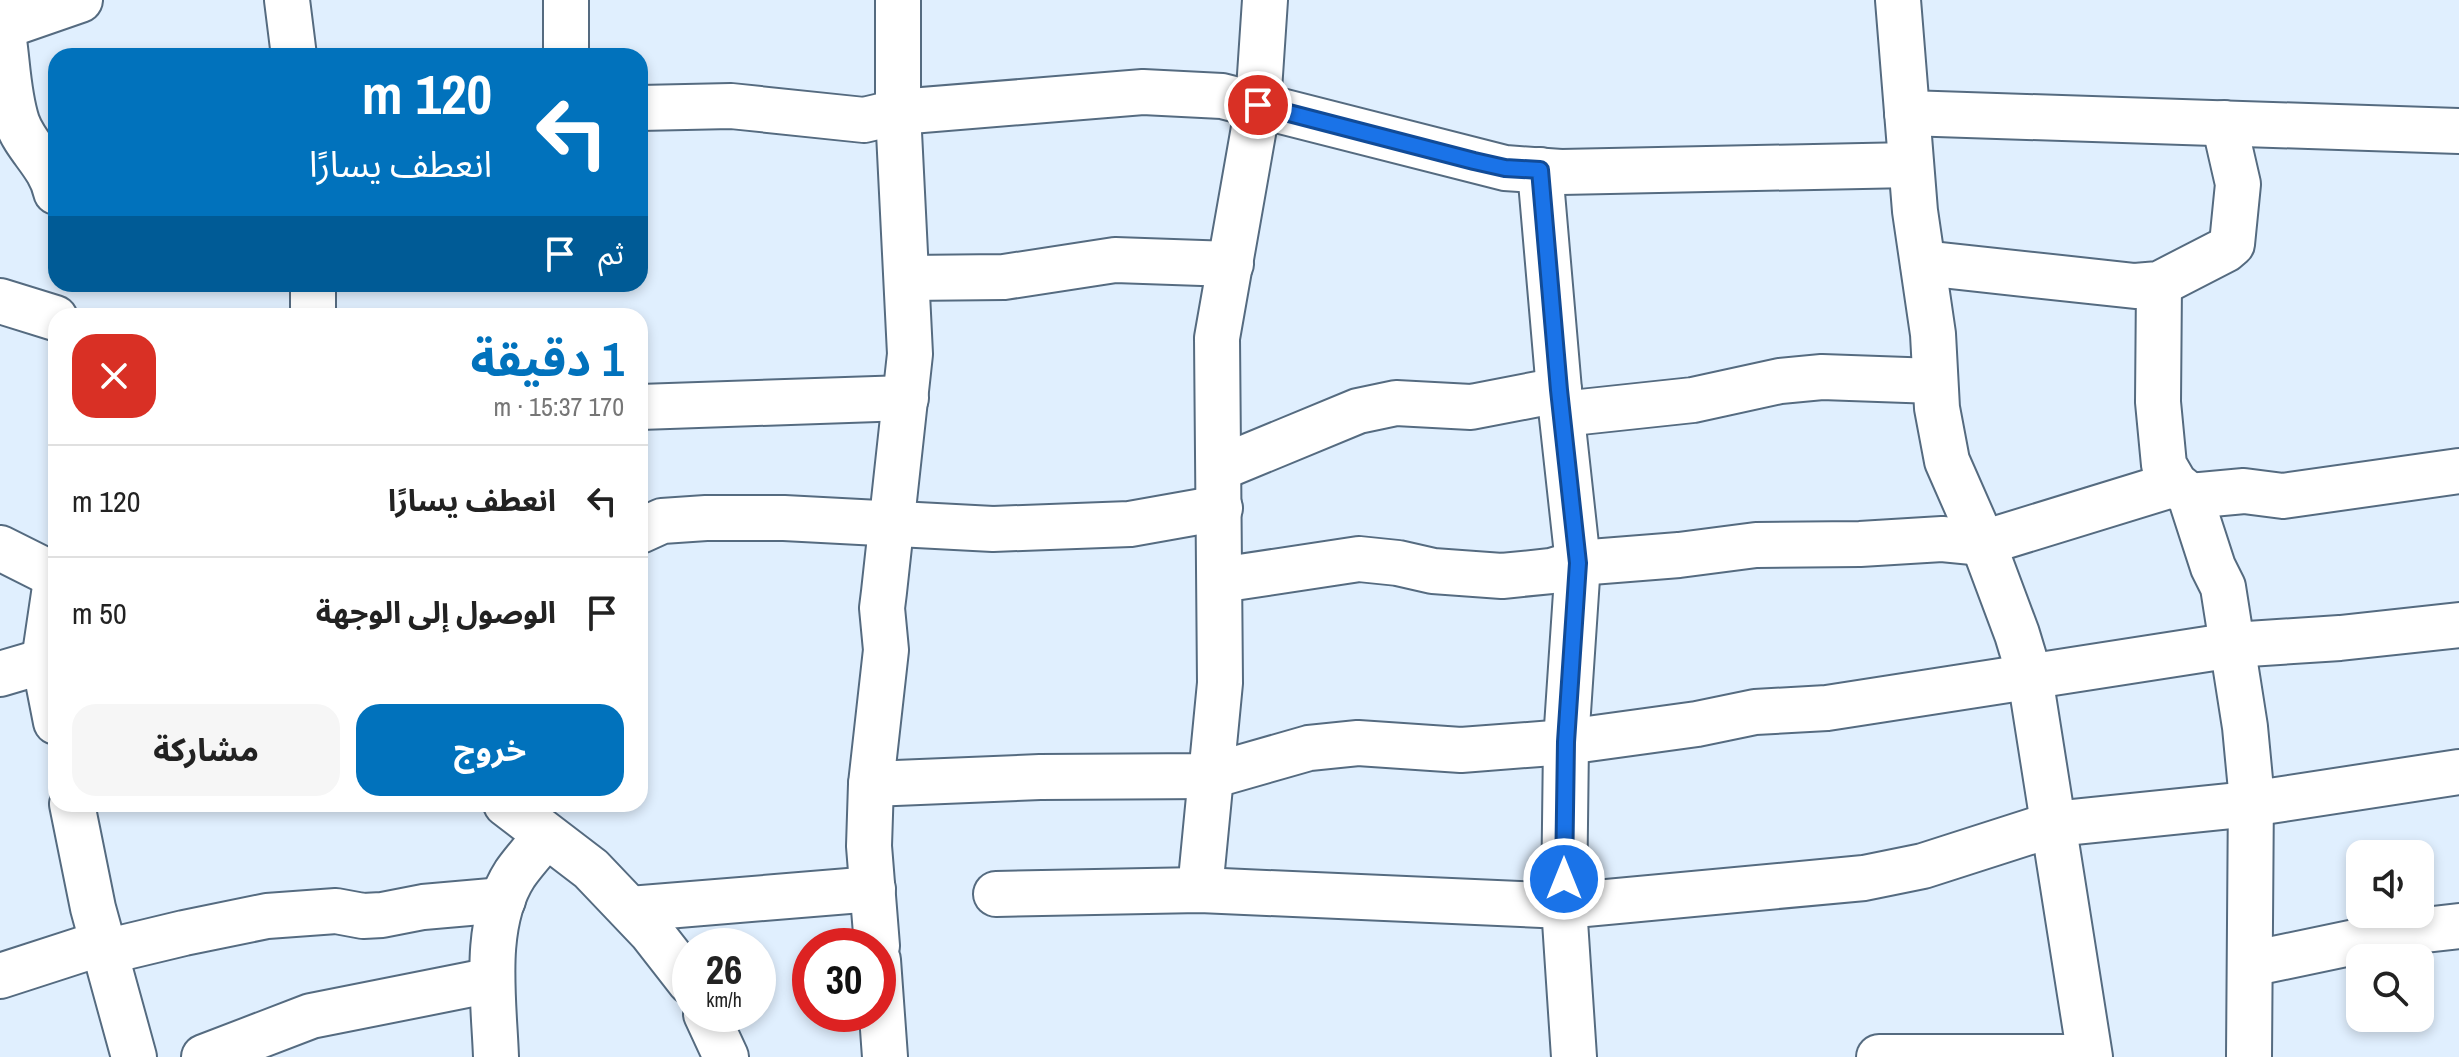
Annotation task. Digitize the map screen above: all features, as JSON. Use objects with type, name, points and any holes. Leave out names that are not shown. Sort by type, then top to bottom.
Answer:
[{"type":"street","points":[[48,173],[43,161],[26,142],[18,123],[11,97],[1,22],[80,0]]},
{"type":"street","points":[[287,0],[293,48]]},
{"type":"street","points":[[566,0],[566,48]]},
{"type":"street","points":[[876,928],[869,846],[871,784],[886,650],[882,608],[910,354],[898,112],[898,0]]},
{"type":"street","points":[[1200,890],[1220,683],[1217,338],[1258,105],[1265,0]]},
{"type":"street","points":[[1898,0],[1911,165],[1933,334],[1937,408],[1947,461],[1983,543],[2030,677],[2090,1057]]},
{"type":"street","points":[[648,108],[731,106],[864,120],[898,112],[1143,92],[1222,96],[1505,168],[1911,165]]},
{"type":"street","points":[[1907,113],[2459,131]]},
{"type":"street","points":[[1923,263],[2135,286],[2159,284],[2232,244],[2238,184],[2224,123]]},
{"type":"street","points":[[1540,170],[1560,402],[1578,563],[1566,742],[1564,906],[1574,1057]]},
{"type":"street","points":[[907,278],[1004,277],[1115,260],[1231,264]]},
{"type":"street","points":[[2159,284],[2158,402],[2164,465],[2182,490],[2223,587],[2245,727],[2250,804],[2249,1057]]},
{"type":"street","points":[[0,301],[48,310]]},
{"type":"street","points":[[648,527],[662,521],[706,518],[784,518],[993,529],[1130,524],[1220,488],[1358,411],[1380,406],[1409,403],[1471,407],[1693,400],[1808,378],[1935,381]]},
{"type":"street","points":[[648,407],[906,398]]},
{"type":"street","points":[[1220,580],[1359,559],[1433,571],[1502,576],[1551,571],[1578,563],[1756,545],[1942,539],[1983,543],[2182,490],[2244,491],[2283,496],[2459,471]]},
{"type":"street","points":[[0,548],[48,574]]},
{"type":"street","points":[[871,784],[1040,777],[1211,776],[1309,748],[1358,743],[1461,750],[1566,742],[1697,724],[1755,712],[1827,708],[2233,645],[2340,638],[2459,625]]},
{"type":"street","points":[[48,633],[44,661],[48,681]]},
{"type":"street","points":[[0,674],[44,661]]},
{"type":"street","points":[[996,894],[1200,890],[1564,906],[1887,875],[2054,824],[2250,804],[2459,772]]},
{"type":"street","points":[[74,812],[104,948],[134,1057]]},
{"type":"street","points":[[516,812],[591,869],[651,932],[672,959]]},
{"type":"street","points":[[496,1057],[492,980],[496,929],[503,900],[514,875],[546,836]]},
{"type":"street","points":[[630,909],[873,889]]},
{"type":"street","points":[[0,976],[104,948],[267,916],[336,911],[363,916],[382,915],[423,907],[503,900]]},
{"type":"street","points":[[2250,964],[2398,933],[2459,926]]},
{"type":"street","points":[[204,1057],[311,1016],[492,980]]},
{"type":"street","points":[[714,1032],[726,1057]]},
{"type":"street","points":[[883,1032],[885,1057]]},
{"type":"street","points":[[1879,1057],[2082,1057]]},
{"type":"route","points":[[1258,105],[1474,161],[1505,168],[1540,170],[1578,563],[1566,742],[1564,879]]}]
